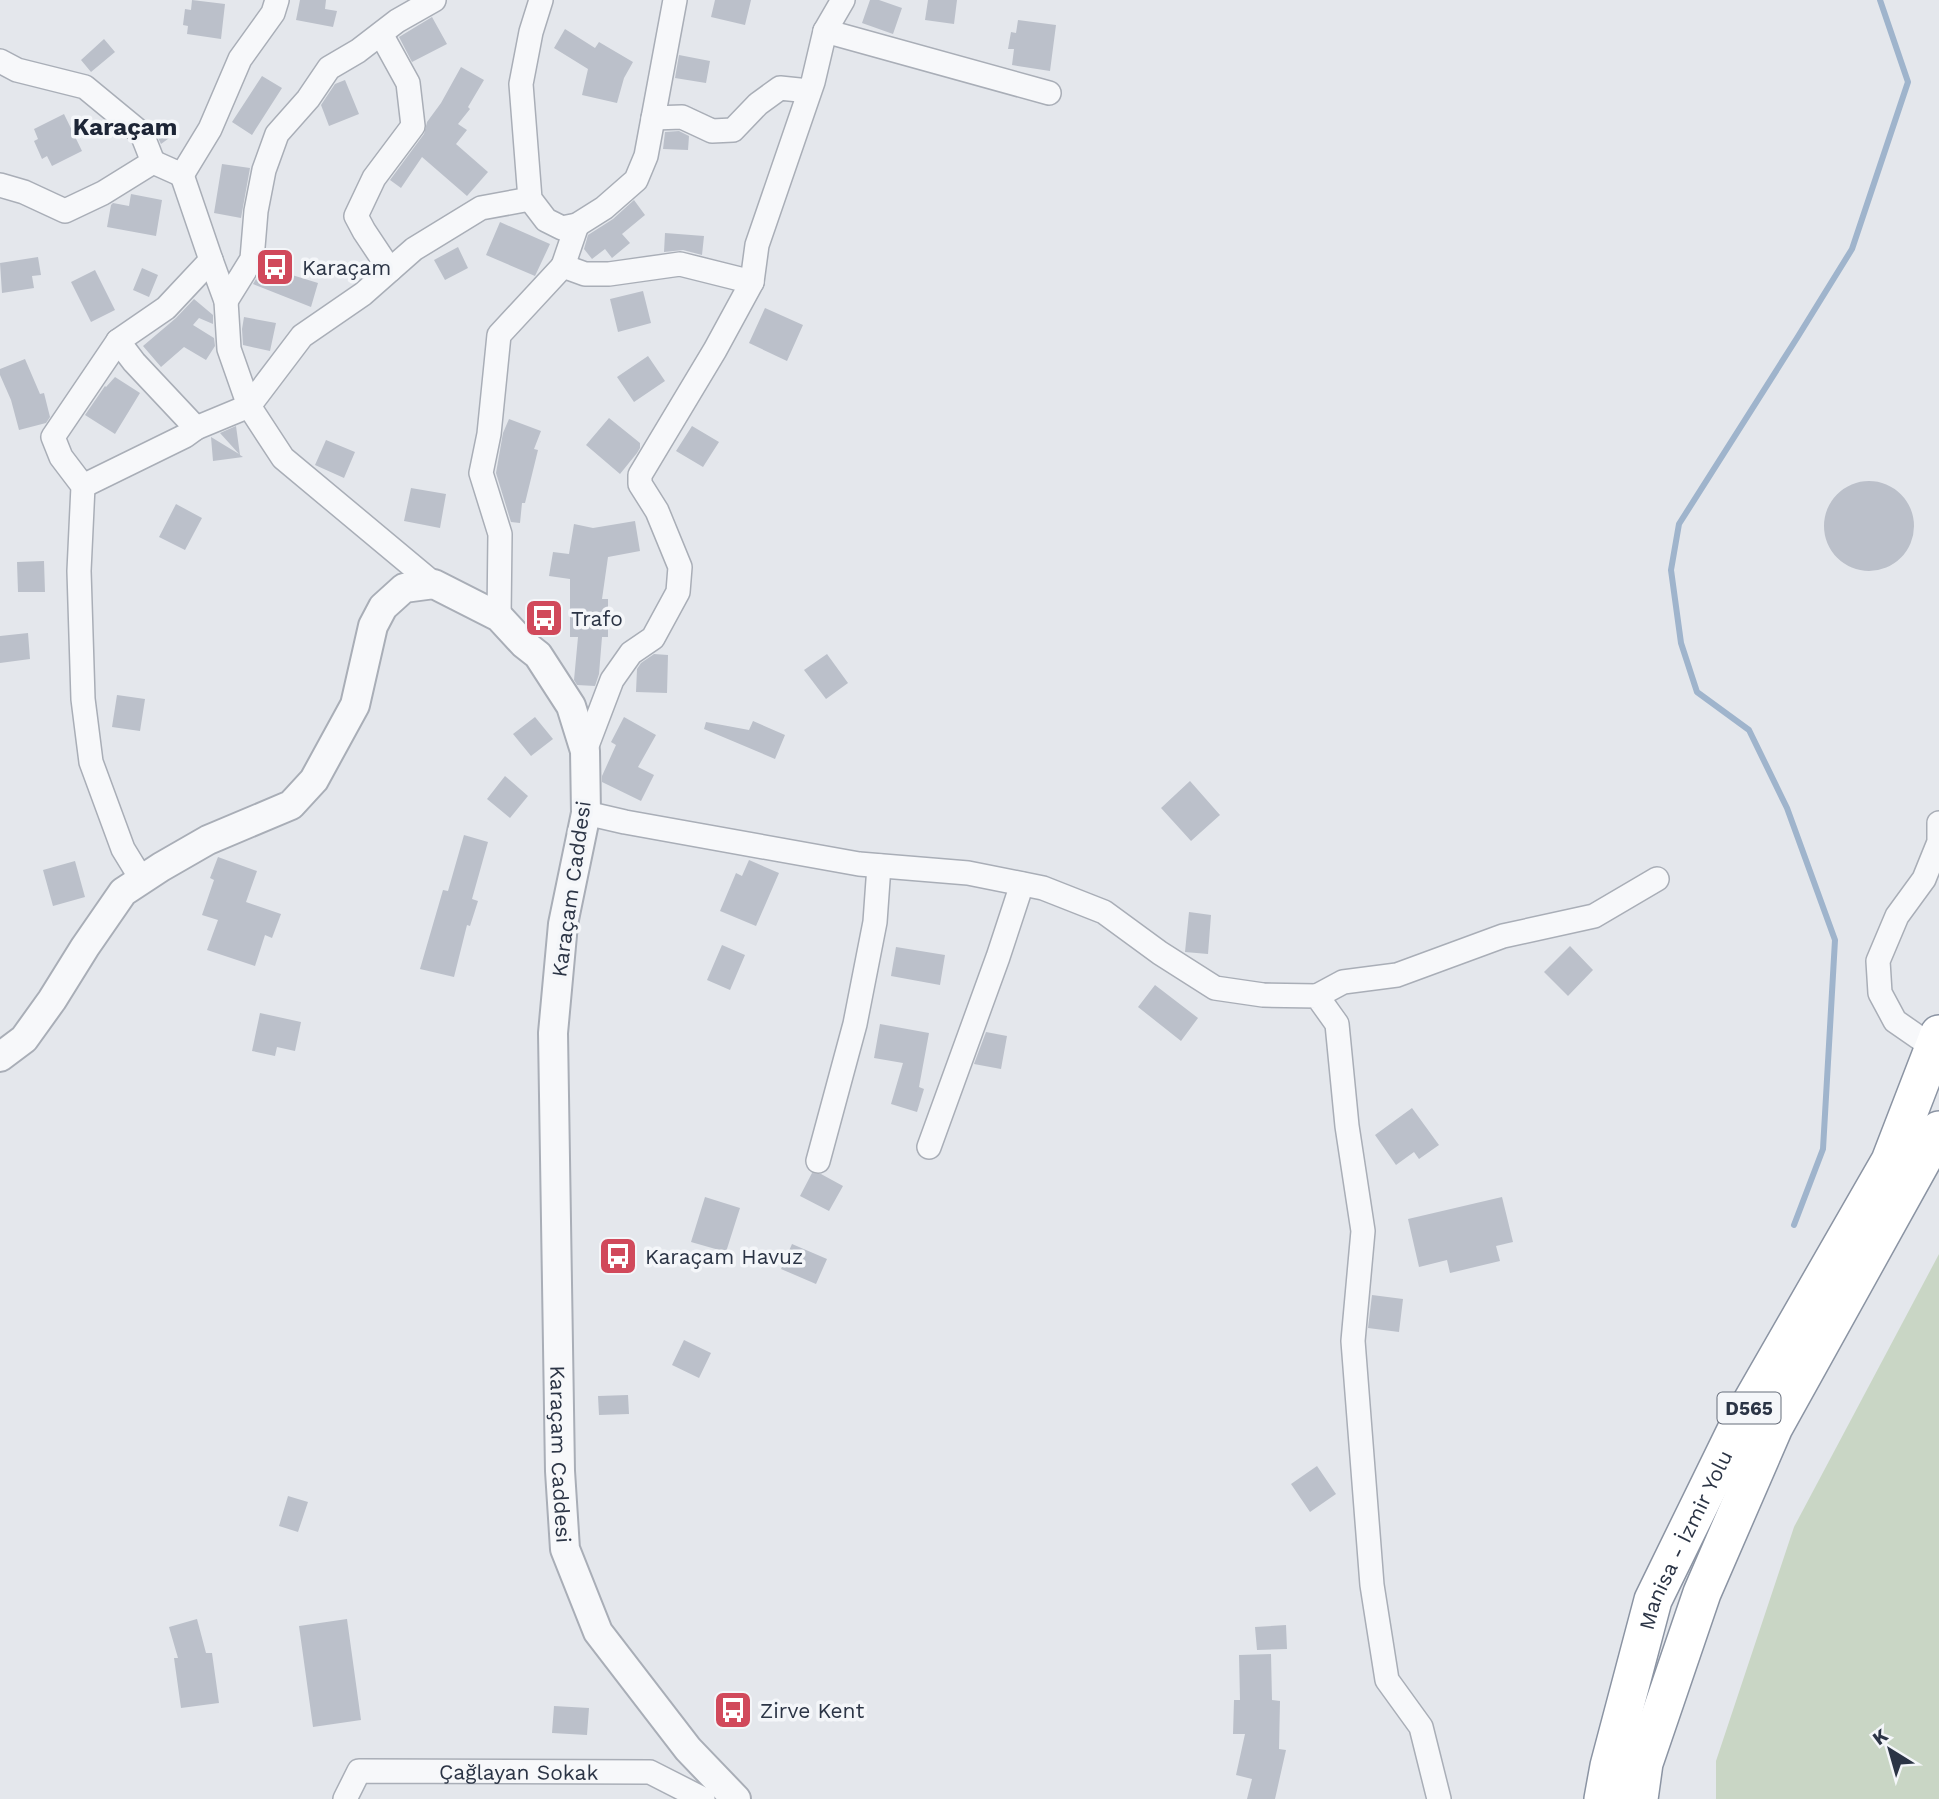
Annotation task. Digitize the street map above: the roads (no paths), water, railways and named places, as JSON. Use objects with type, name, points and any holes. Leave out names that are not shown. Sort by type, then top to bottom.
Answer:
[{"type":"highway","name":"Manisa - İzmir Yolu","points":[[1603,1799],[1609,1766],[1653,1600],[1740,1422],[1890,1160],[1936,1041]]},
{"type":"highway","name":"Manisa - İzmir Yolu","points":[[1639,1799],[1644,1763],[1702,1593],[1774,1427],[1939,1130]]},
{"type":"street","points":[[183,176],[210,129],[240,59],[273,13],[277,0]]},
{"type":"street","points":[[226,301],[252,259],[256,211],[264,170],[277,134],[308,99],[329,68],[358,51],[397,21],[434,0]]},
{"type":"street","points":[[541,0],[531,32],[521,84],[530,199],[546,220],[562,228],[577,225],[604,208],[636,180],[646,156],[674,0]]},
{"type":"street","points":[[585,751],[612,680],[631,653],[653,638],[678,592],[680,567],[657,511],[640,484],[640,475],[715,350],[752,282],[757,245],[809,91],[825,31],[843,0]]},
{"type":"street","points":[[825,31],[1049,93]]},
{"type":"street","points":[[381,34],[408,83],[413,126],[374,178],[356,216],[390,270]]},
{"type":"street","points":[[0,61],[17,70],[85,87],[142,134],[153,162],[183,176],[226,301],[229,349],[249,406],[283,458],[434,584]]},
{"type":"street","points":[[653,118],[682,117],[712,131],[733,130],[758,104],[780,88],[809,91]]},
{"type":"street","points":[[0,185],[24,192],[65,211],[103,193],[153,162]]},
{"type":"street","points":[[83,486],[196,428],[249,406],[302,336],[363,294],[414,249],[481,208],[530,199]]},
{"type":"street","points":[[499,617],[500,534],[481,473],[489,434],[499,335],[563,266],[577,225]]},
{"type":"street","points":[[142,880],[123,849],[91,762],[83,699],[79,584],[83,486],[61,457],[53,437],[118,341],[166,308],[211,260]]},
{"type":"street","points":[[563,266],[585,274],[609,274],[680,264],[752,282]]},
{"type":"street","points":[[118,341],[134,362],[196,428]]},
{"type":"street","points":[[0,1057],[24,1039],[123,892],[208,840],[291,805],[314,780],[355,705],[373,626],[383,607],[404,588],[434,584]]},
{"type":"street","name":"Karaçam Caddesi","points":[[434,584],[499,617],[538,655],[571,706],[585,751],[586,813],[563,924],[553,1033],[560,1471],[565,1549],[598,1632],[688,1749],[736,1799]]},
{"type":"street","points":[[586,813],[832,859],[879,866],[968,873],[1043,888],[1104,912],[1160,953],[1215,988],[1263,995],[1317,996],[1343,982],[1397,975],[1503,936],[1594,916],[1657,879]]},
{"type":"street","points":[[1936,1041],[1895,1021],[1880,993],[1878,961],[1897,916],[1924,879],[1939,842],[1939,823]]},
{"type":"street","points":[[818,1161],[855,1024],[875,922],[879,866]]},
{"type":"street","points":[[929,1147],[990,981],[1022,884]]},
{"type":"street","points":[[1317,996],[1338,1024],[1347,1126],[1363,1231],[1353,1341],[1372,1585],[1387,1680],[1421,1727],[1440,1799]]},
{"type":"street","name":"Çağlayan Sokak","points":[[345,1799],[359,1771],[387,1771],[650,1772],[703,1799]]},
{"type":"waterway","points":[[1794,1225],[1823,1149],[1835,940],[1787,808],[1749,730],[1697,692],[1681,643],[1671,570],[1679,524],[1852,249],[1908,82],[1880,0]]},
{"type":"place","name":"Karaçam","points":[[275,267]]},
{"type":"place","name":"Trafo","points":[[544,618]]},
{"type":"place","name":"Karaçam Havuz","points":[[618,1256]]},
{"type":"place","name":"Zirve Kent","points":[[733,1710]]},
{"type":"district","name":"Karaçam","points":[[125,127]]}]
